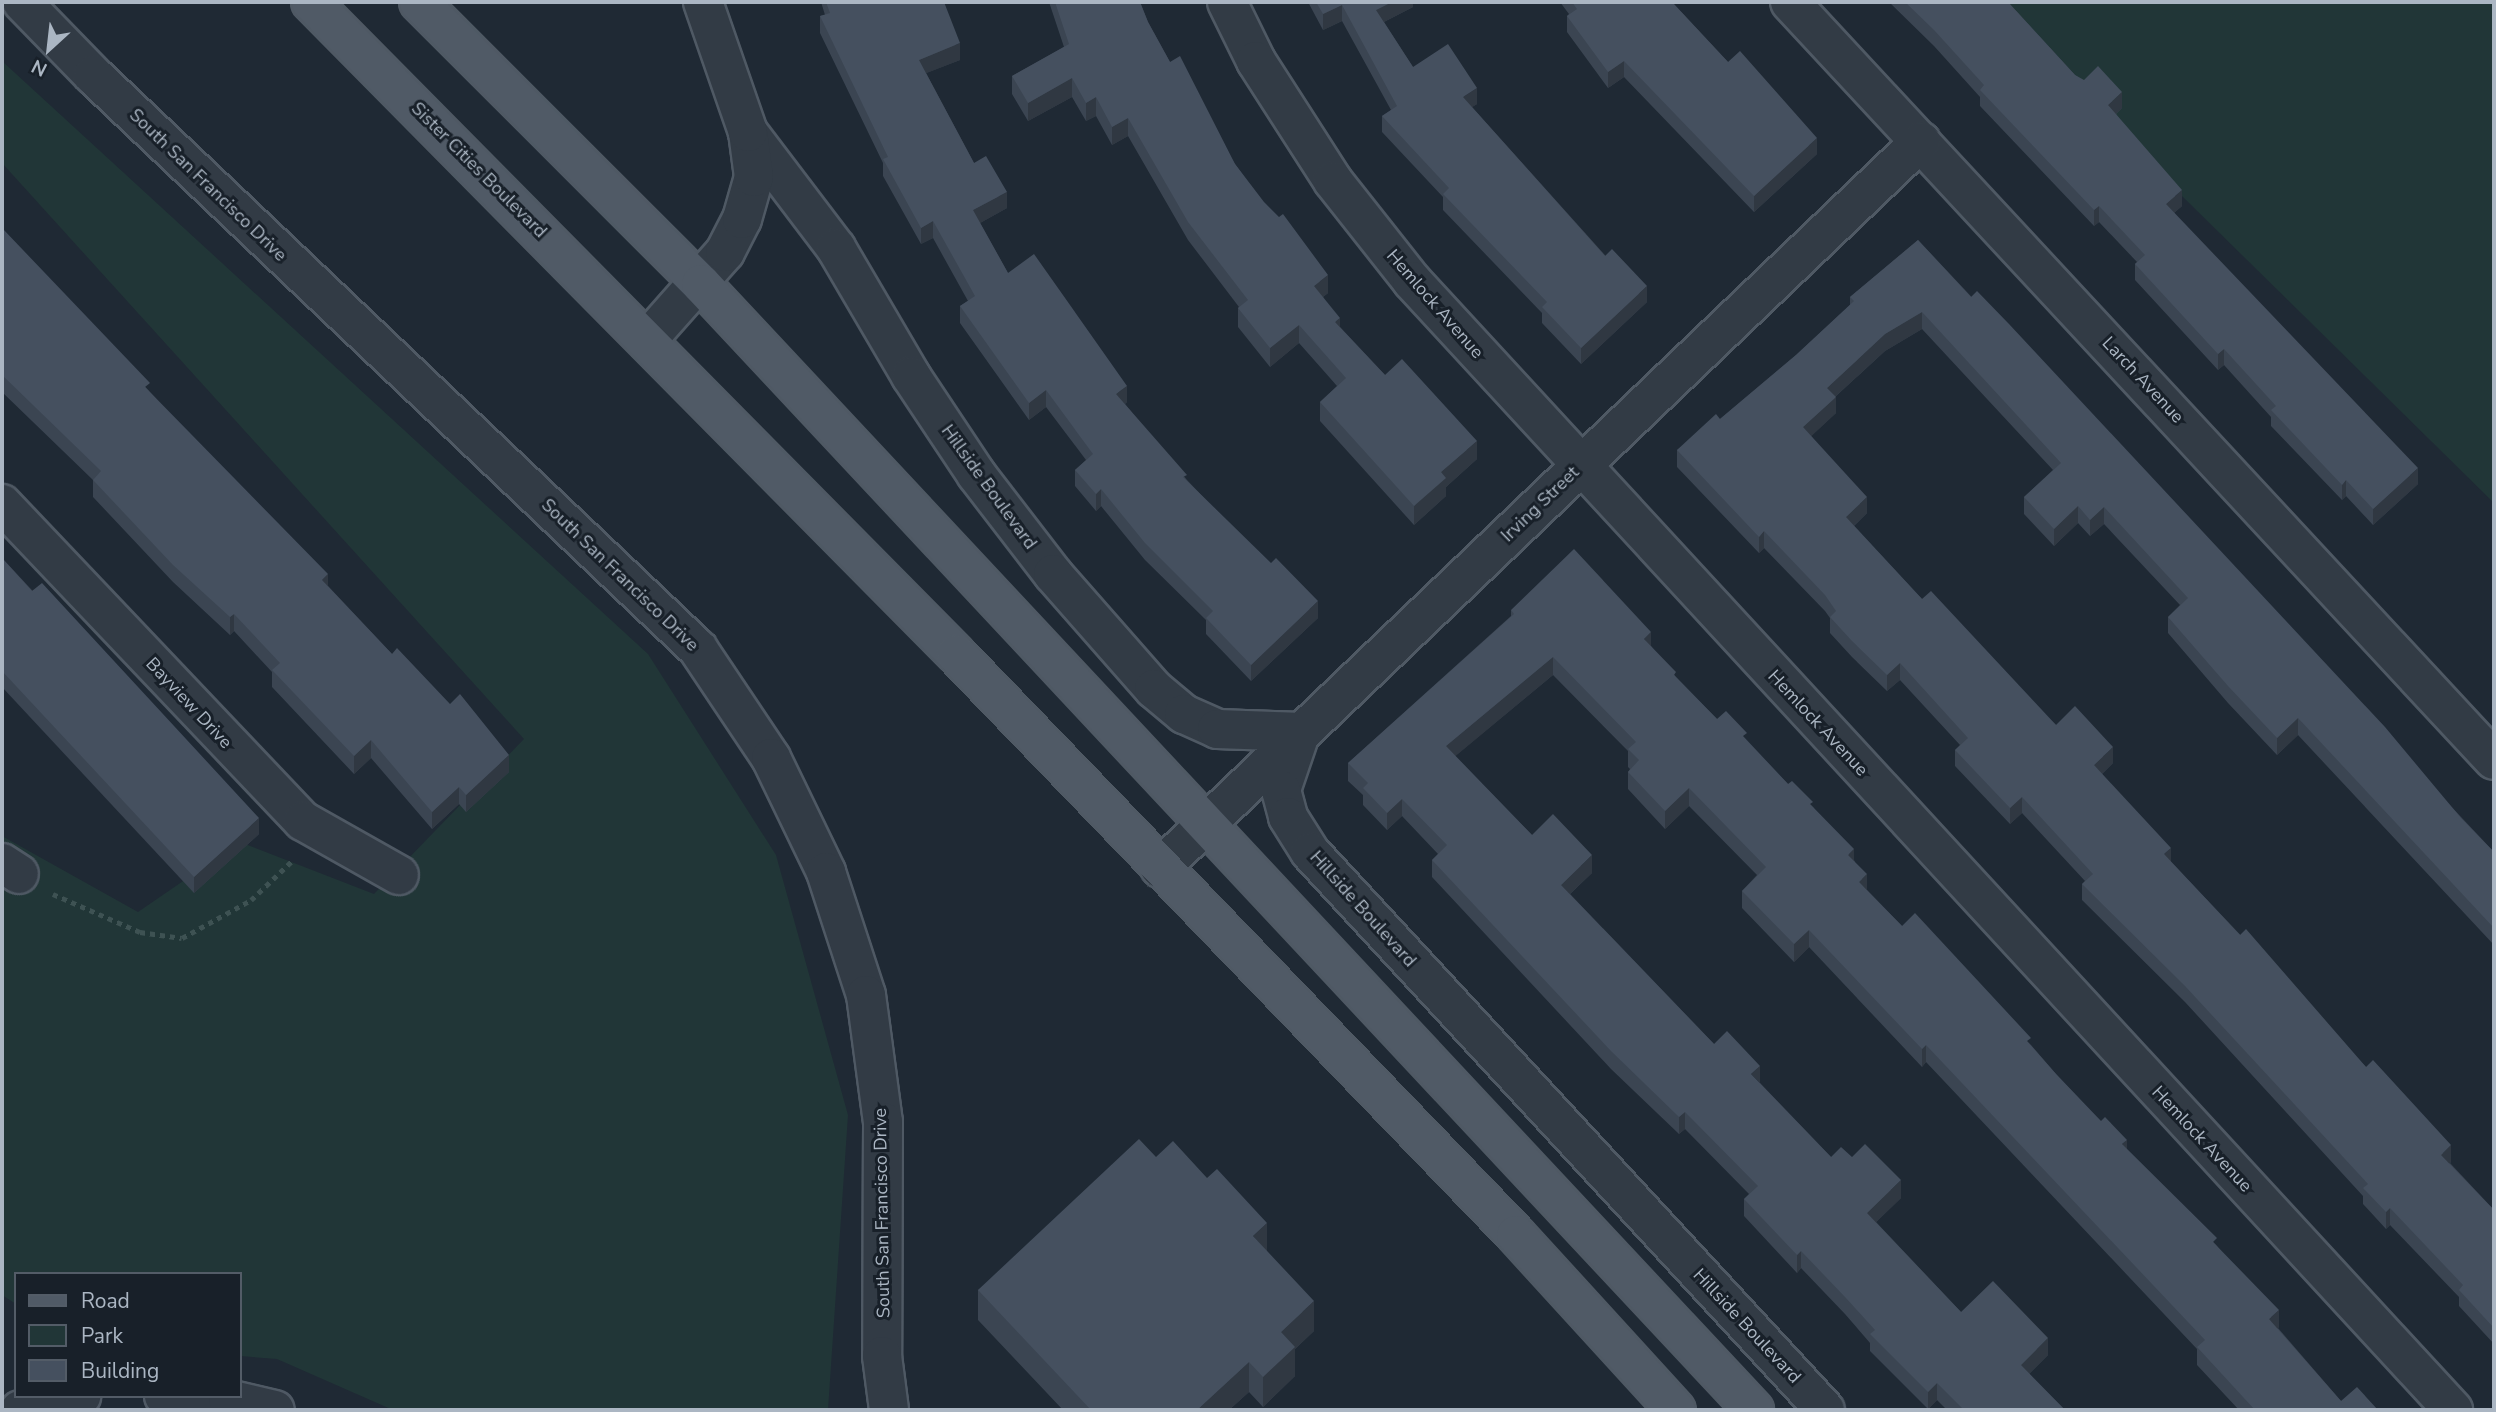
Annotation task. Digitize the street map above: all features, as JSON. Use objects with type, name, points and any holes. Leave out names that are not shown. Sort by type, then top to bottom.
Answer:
[{"type":"main road","name":"Sister Cities Boulevard","points":[[311,2],[648,339]]},
{"type":"main road","points":[[419,2],[701,284],[1208,822],[1754,1410]]},
{"type":"main road","points":[[648,339],[1516,1235],[1676,1410]]},
{"type":"street","name":"South San Francisco Drive","points":[[22,2],[103,84],[698,649],[771,758],[826,872],[866,995],[883,1122],[882,1356],[889,1410]]},
{"type":"street","name":"Hillside Boulevard","points":[[648,339],[701,284],[725,252],[742,219],[754,177],[748,132],[703,2]]},
{"type":"street","name":"Hemlock Avenue","points":[[1227,2],[1256,61],[1333,181],[1412,281],[2452,1410]]},
{"type":"street","name":"Larch Avenue","points":[[1790,2],[2494,760]]},
{"type":"street","name":"Hillside Boulevard","points":[[748,132],[836,248],[976,474],[1053,573],[1154,689],[1184,714],[1217,729],[1302,732],[1281,790],[1288,817],[1310,852],[1825,1410]]},
{"type":"street","name":"Irving Street","points":[[1160,868],[1921,141]]},
{"type":"street","name":"Bayview Drive","points":[[2,504],[303,821],[399,875]]},
{"type":"street","points":[[20,1410],[72,1398]]},
{"type":"street","points":[[207,1398],[228,1399],[275,1410]]},
{"type":"path","points":[[10,869],[99,916],[140,932],[182,938],[251,900],[321,832]]},
{"type":"green space","points":[[1987,2],[2494,2],[2494,503],[1995,12]]},
{"type":"green space","points":[[2,61],[648,654],[776,855],[848,1115],[828,1410],[393,1410],[277,1359],[242,1356],[242,1272],[14,1272],[14,1303],[2,1295],[2,836],[138,912],[240,842],[374,894],[524,739],[2,163]]},
{"type":"building","points":[[826,2],[944,2],[960,43],[919,60],[974,163],[986,156],[1007,192],[973,210],[1008,273],[1034,254],[1127,386],[1116,394],[1187,475],[1183,477],[1271,563],[1276,558],[1318,601],[1251,665],[1206,618],[1213,611],[1145,543],[1101,489],[1096,494],[1075,470],[1093,454],[1046,390],[1029,403],[960,306],[975,296],[933,221],[921,228],[883,159],[888,157],[820,16],[830,13]]},
{"type":"building","points":[[1055,2],[1140,2],[1170,62],[1180,56],[1235,164],[1264,202],[1279,217],[1283,214],[1328,275],[1314,286],[1340,318],[1335,322],[1385,375],[1402,359],[1477,441],[1441,472],[1446,478],[1414,506],[1320,402],[1346,378],[1299,325],[1270,348],[1238,308],[1248,300],[1188,222],[1128,118],[1112,127],[1096,97],[1086,103],[1072,78],[1028,103],[1012,76],[1069,44]]},
{"type":"building","points":[[1316,2],[1392,2],[1376,10],[1413,67],[1448,44],[1477,88],[1463,97],[1605,256],[1612,249],[1647,286],[1581,348],[1542,307],[1547,302],[1443,194],[1449,188],[1382,116],[1397,106],[1342,5],[1323,14]]},
{"type":"building","points":[[1572,2],[1672,2],[1728,62],[1740,51],[1817,138],[1754,196],[1624,61],[1608,72],[1567,16],[1577,9]]},
{"type":"building","points":[[1905,2],[2008,2],[2075,75],[2084,80],[2098,66],[2122,92],[2108,105],[2182,190],[2166,204],[2418,468],[2373,509],[2346,480],[2342,485],[2271,410],[2276,406],[2224,349],[2218,354],[2135,264],[2145,255],[2099,206],[2094,210],[1980,90],[1984,85]]},
{"type":"building","points":[[2,228],[150,383],[145,387],[328,574],[322,580],[392,654],[397,648],[450,704],[460,694],[509,755],[466,795],[459,787],[432,812],[371,740],[354,756],[272,670],[280,663],[234,614],[230,617],[173,565],[93,480],[101,471],[2,375]]},
{"type":"building","points":[[1918,240],[1971,297],[1977,291],[2009,324],[2385,727],[2461,818],[2494,852],[2494,928],[2298,718],[2277,738],[2228,686],[2168,617],[2188,598],[2104,507],[2090,520],[2078,506],[2054,529],[2024,497],[2061,463],[1922,312],[1885,334],[1827,388],[1836,397],[1803,427],[1867,497],[1846,517],[1922,599],[1931,591],[2056,725],[2075,706],[2113,747],[2094,765],[2171,848],[2164,854],[2240,935],[2246,929],[2366,1067],[2373,1060],[2451,1145],[2441,1155],[2494,1210],[2494,1328],[2459,1290],[2463,1285],[2390,1208],[2386,1212],[2363,1188],[2368,1184],[2185,986],[2082,884],[2093,874],[2022,797],[2010,808],[1955,750],[1968,738],[1900,663],[1887,675],[1830,617],[1836,611],[1825,595],[1764,531],[1759,537],[1677,450],[1716,414],[1720,419],[1796,355],[1854,301],[1850,297]]},
{"type":"building","points":[[1574,549],[1651,632],[1644,639],[1676,672],[1674,675],[1717,719],[1726,711],[1747,733],[1743,736],[1788,784],[1792,781],[1813,802],[1810,804],[1854,849],[1848,855],[1867,874],[1859,882],[1902,926],[1915,913],[2031,1038],[2027,1041],[2056,1074],[2101,1121],[2105,1117],[2127,1140],[2122,1144],[2217,1238],[2213,1242],[2279,1310],[2269,1319],[2341,1401],[2357,1387],[2378,1410],[2255,1410],[2197,1347],[2205,1340],[1926,1045],[1922,1049],[1809,930],[1794,944],[1742,891],[1766,867],[1689,788],[1665,811],[1628,772],[1639,760],[1628,749],[1636,742],[1553,657],[1446,746],[1532,835],[1553,814],[1592,855],[1561,885],[1714,1044],[1727,1031],[1760,1066],[1751,1074],[1831,1157],[1841,1147],[1852,1157],[1865,1144],[1901,1180],[1867,1213],[1961,1312],[1993,1281],[2048,1338],[2021,1365],[2065,1410],[1964,1410],[1937,1383],[1928,1392],[1870,1334],[1875,1330],[1845,1297],[1801,1251],[1797,1255],[1744,1199],[1758,1186],[1685,1112],[1679,1117],[1611,1051],[1432,860],[1447,845],[1402,799],[1387,813],[1363,788],[1368,783],[1348,763],[1514,614],[1511,610]]},
{"type":"building","points":[[2,558],[32,591],[42,583],[259,818],[194,877],[2,671]]},
{"type":"building","points":[[1139,1139],[1156,1157],[1173,1141],[1207,1178],[1217,1169],[1267,1223],[1253,1236],[1314,1301],[1281,1332],[1295,1347],[1263,1377],[1249,1362],[1197,1410],[1091,1410],[978,1290]]}]
